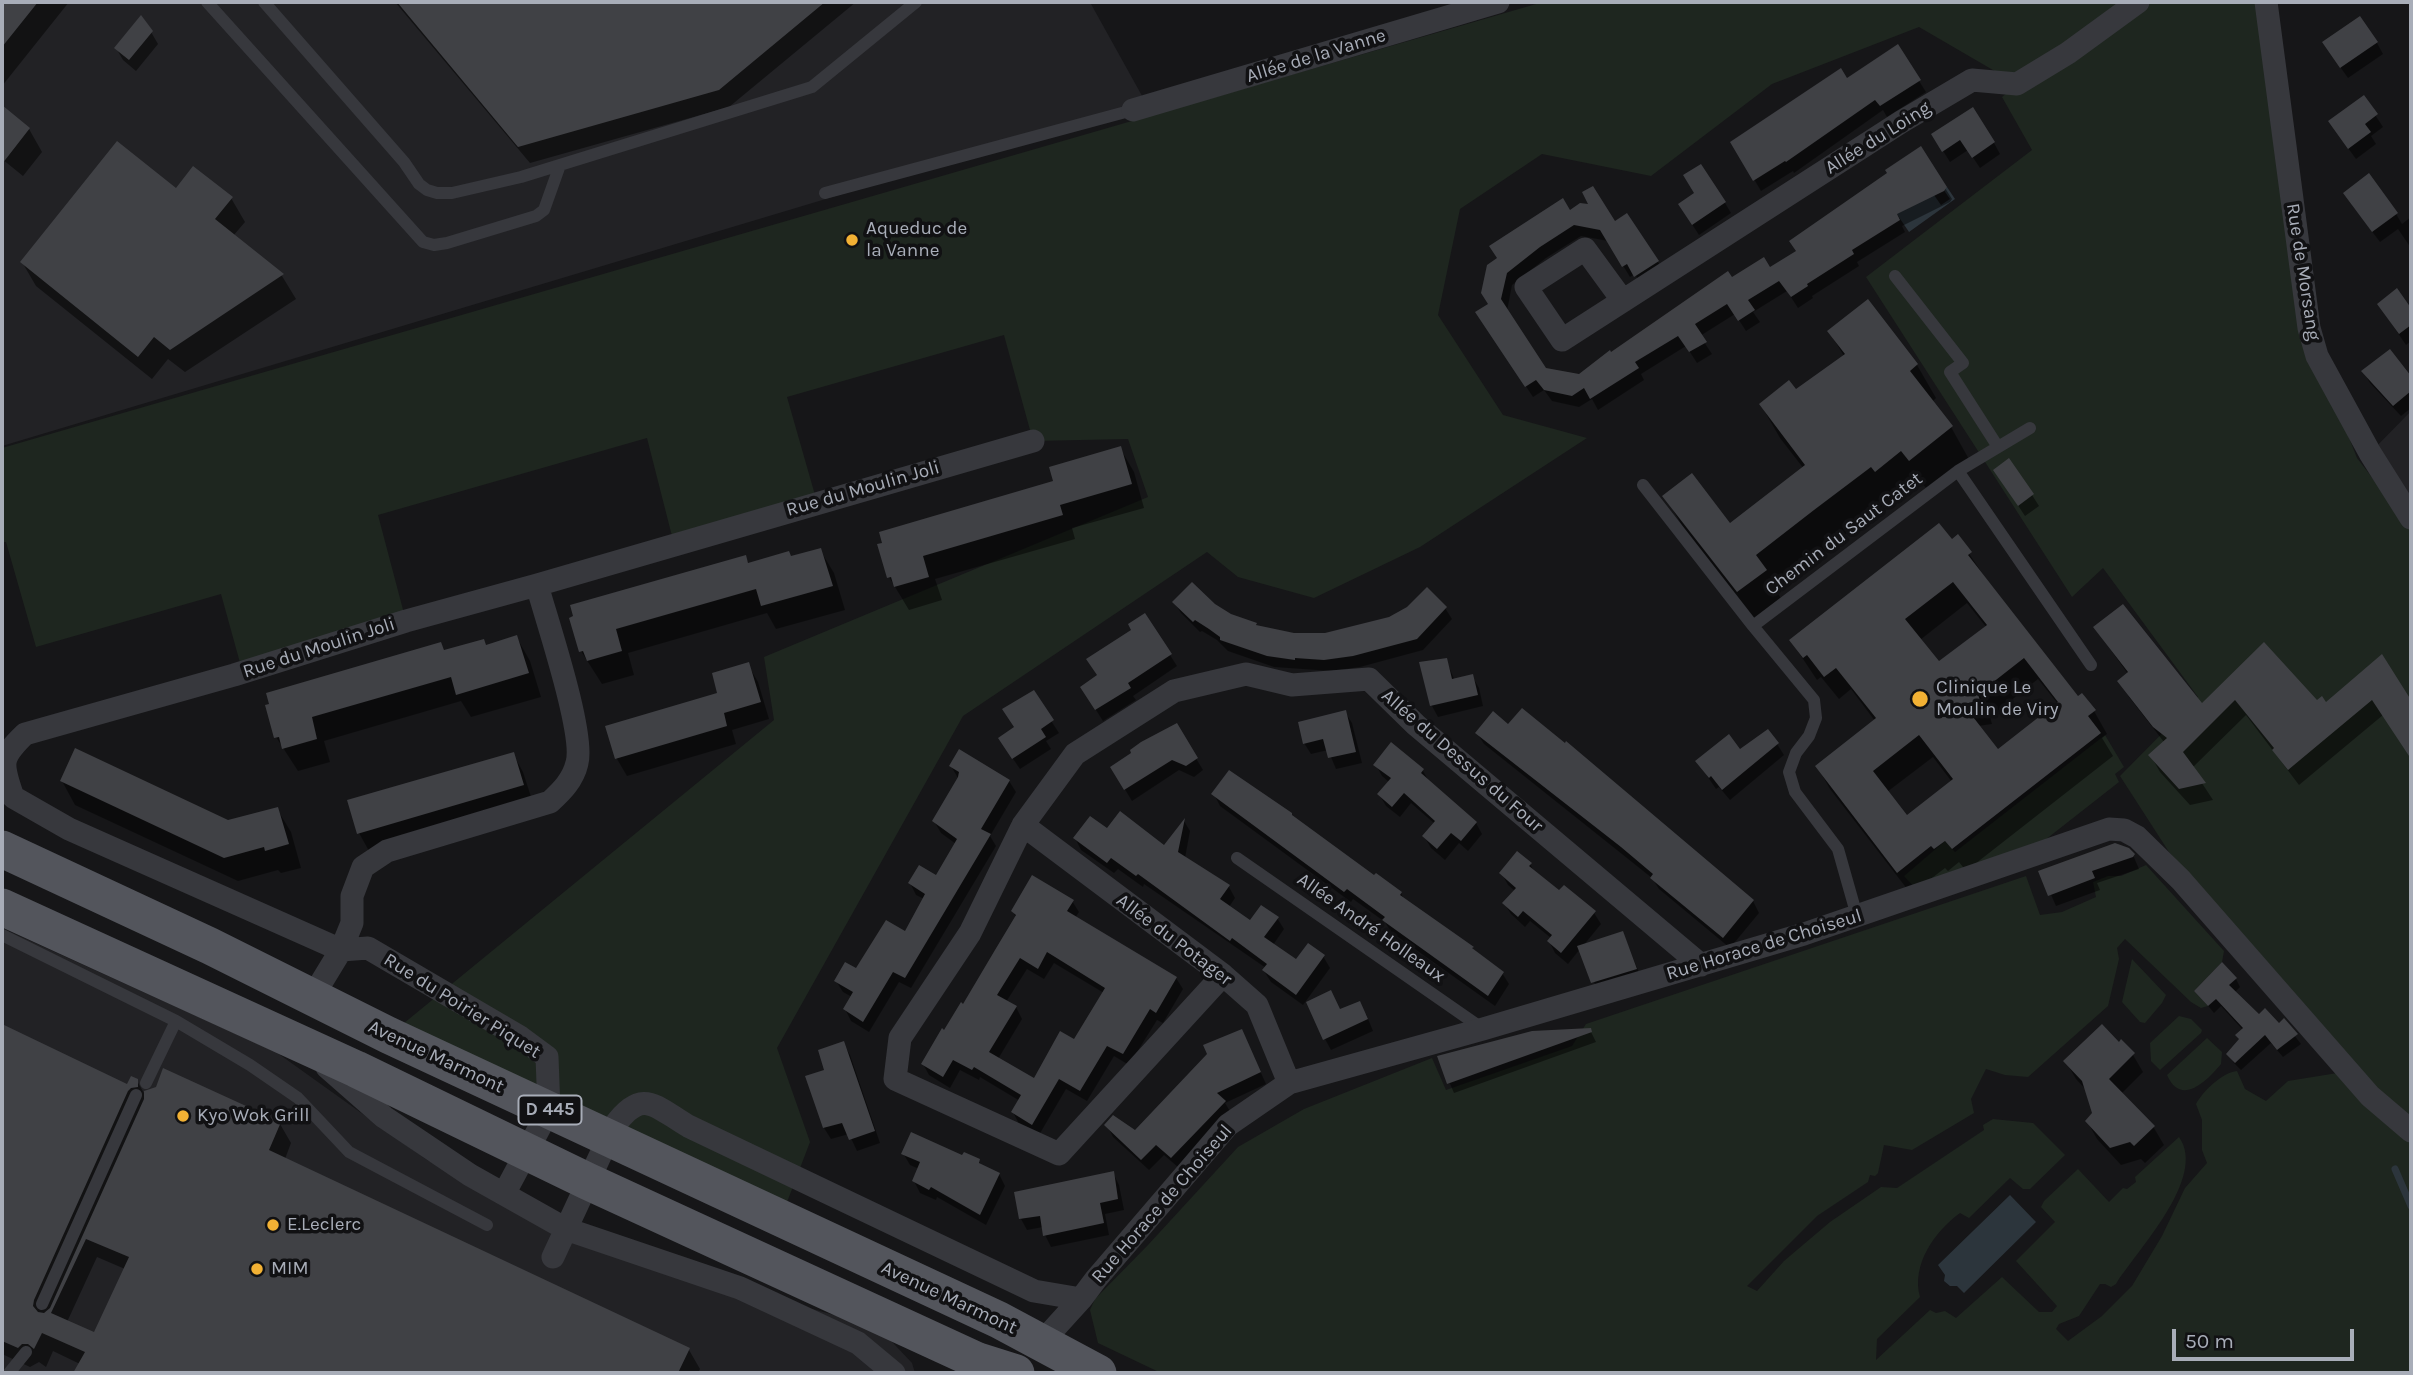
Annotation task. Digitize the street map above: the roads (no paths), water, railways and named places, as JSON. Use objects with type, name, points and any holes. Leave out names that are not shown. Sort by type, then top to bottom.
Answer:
[{"type":"main road","name":"Avenue Marmont","points":[[2,849],[313,996],[388,1035],[526,1125]]},
{"type":"main road","name":"Avenue Marmont","points":[[2,867],[609,1165],[1066,1373]]},
{"type":"main road","name":"Avenue Marmont","points":[[2,885],[526,1125],[609,1165],[978,1362],[1015,1373]]},
{"type":"main road","name":"Avenue Marmont","points":[[2,907],[153,970],[302,1044],[526,1125]]},
{"type":"main road","name":"Avenue Marmont","points":[[609,1165],[1041,1343],[1098,1373]]},
{"type":"street","name":"Allée de la Vanne","points":[[1133,110],[1498,2]]},
{"type":"street","name":"Allée du Loing","points":[[1623,301],[1972,80],[2017,84],[2068,53],[2138,2]]},
{"type":"street","name":"Rue de Morsang","points":[[2266,2],[2309,328],[2317,356],[2370,453],[2411,518]]},
{"type":"street","name":"Rue du Moulin Joli","points":[[341,950],[69,829],[13,797],[2,767],[6,750],[24,734],[1033,441]]},
{"type":"street","points":[[313,996],[341,950],[352,923],[352,896],[363,867],[387,851],[550,802],[566,787],[578,762],[577,732],[537,585]]},
{"type":"street","name":"Allée du Dessus du Four","points":[[1223,975],[1059,1154],[895,1079],[900,1038],[970,933],[1023,825],[1074,754],[1174,691],[1246,674],[1292,685],[1369,679],[1416,725],[1701,965]]},
{"type":"street","name":"Allée du Potager","points":[[1023,825],[1223,975],[1257,1005],[1289,1083]]},
{"type":"street","name":"Rue Horace de Choiseul","points":[[1041,1343],[1228,1125],[1289,1083],[1701,965],[1857,916],[2109,829],[2124,830],[2137,837],[2181,880],[2370,1096],[2411,1131]]},
{"type":"street","name":"Rue du Poirier Piquet","points":[[341,950],[368,948],[520,1037],[547,1058],[526,1125]]},
{"type":"street","points":[[302,1044],[384,1117],[470,1175],[566,1229],[740,1288],[858,1343],[894,1373]]},
{"type":"street","name":"Rue Horace de Choiseul","points":[[609,1165],[627,1109],[649,1103],[688,1126],[1034,1292],[1081,1299]]},
{"type":"street","points":[[504,1194],[526,1125]]},
{"type":"street","points":[[553,1257],[566,1229],[609,1165]]},
{"type":"lane","points":[[207,2],[423,242],[434,245],[447,243],[536,216],[544,210],[560,165]]},
{"type":"lane","points":[[264,2],[404,162],[419,184],[437,193],[452,193],[560,165],[812,87],[916,2]]},
{"type":"lane","points":[[825,193],[1133,110]]},
{"type":"lane","points":[[1895,276],[1963,363],[1950,372],[1998,447]]},
{"type":"lane","name":"Chemin du Saut Catet","points":[[1753,626],[1958,471],[2030,428]]},
{"type":"lane","points":[[1958,471],[2091,665]]},
{"type":"lane","points":[[1643,485],[1814,700],[1816,718],[1788,772],[1795,792],[1838,849],[1857,916]]},
{"type":"lane","name":"Allée André Holleaux","points":[[1237,858],[1483,1029]]},
{"type":"lane","points":[[2,935],[176,1021],[250,1065],[298,1097],[349,1152],[487,1225]]},
{"type":"lane","points":[[146,1083],[176,1021]]},
{"type":"lane","points":[[42,1304],[136,1095]]},
{"type":"lane","points":[[9,1373],[26,1352]]},
{"type":"waterway","points":[[2395,1169],[2411,1206]]},
{"type":"place","name":"Aqueduc de la Vanne","points":[[852,240]]},
{"type":"place","name":"Clinique Le Moulin de Viry","points":[[1920,699]]},
{"type":"place","name":"Kyo Wok Grill","points":[[183,1116]]},
{"type":"place","name":"E.Leclerc","points":[[273,1225]]},
{"type":"place","name":"MIM","points":[[257,1269]]}]
